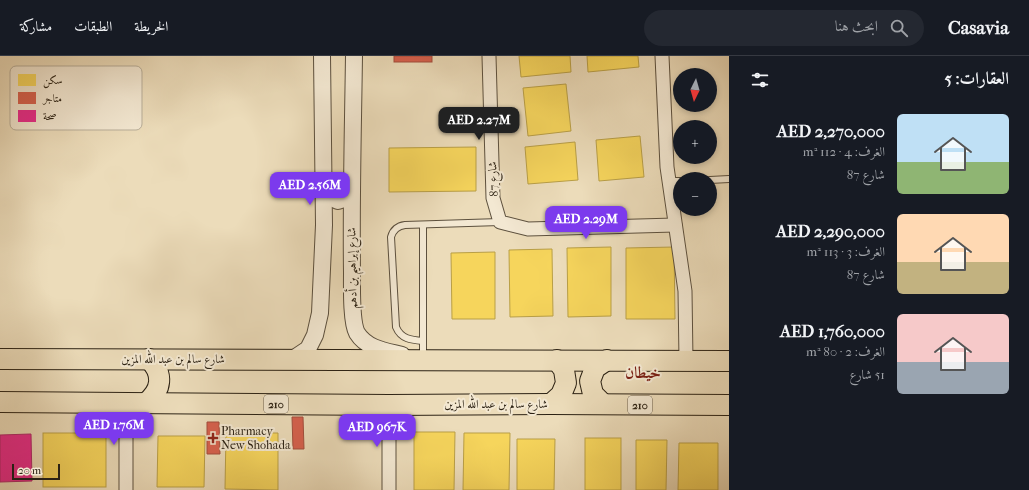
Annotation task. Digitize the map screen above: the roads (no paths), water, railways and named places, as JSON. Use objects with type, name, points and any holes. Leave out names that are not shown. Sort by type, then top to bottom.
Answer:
[{"type":"main road","name":"شارع سالم بن عبد الله المزين","points":[[0,359],[293,359],[423,350],[557,360],[729,360]]},
{"type":"main road","points":[[146,403],[156,394],[159,382],[157,369],[149,359]]},
{"type":"main road","points":[[551,404],[561,395],[566,383],[564,370],[557,360]]},
{"type":"main road","points":[[603,404],[593,394],[590,381],[596,368],[607,360]]},
{"type":"main road","name":"شارع سالم بن عبد الله المزين","points":[[0,402],[389,405],[729,405]]},
{"type":"street","points":[[293,359],[308,349],[315,335],[320,313],[324,224],[322,56]]},
{"type":"street","name":"شارع إبراهيم بن أدهم","points":[[354,56],[351,226],[352,310],[356,332],[364,341],[376,349],[423,350]]},
{"type":"street","name":"شارع 87","points":[[489,56],[493,198],[500,222]]},
{"type":"street","points":[[662,56],[667,167],[673,178]]},
{"type":"street","points":[[324,188],[329,197],[338,201],[347,198],[352,189]]},
{"type":"street","points":[[675,216],[675,225],[686,291],[686,360]]},
{"type":"street","points":[[500,222],[528,229],[675,225]]},
{"type":"street","points":[[126,403],[126,490]]},
{"type":"street","points":[[389,405],[389,490]]},
{"type":"lane","points":[[717,180],[729,179]]},
{"type":"lane","points":[[423,350],[401,335],[396,327],[391,237],[393,232],[400,226],[500,222]]},
{"type":"lane","points":[[423,224],[423,350]]},
{"type":"place","name":"Pharmacy New Shohada","points":[[213,438]]},
{"type":"district","name":"خيطان","points":[[643,372]]}]
